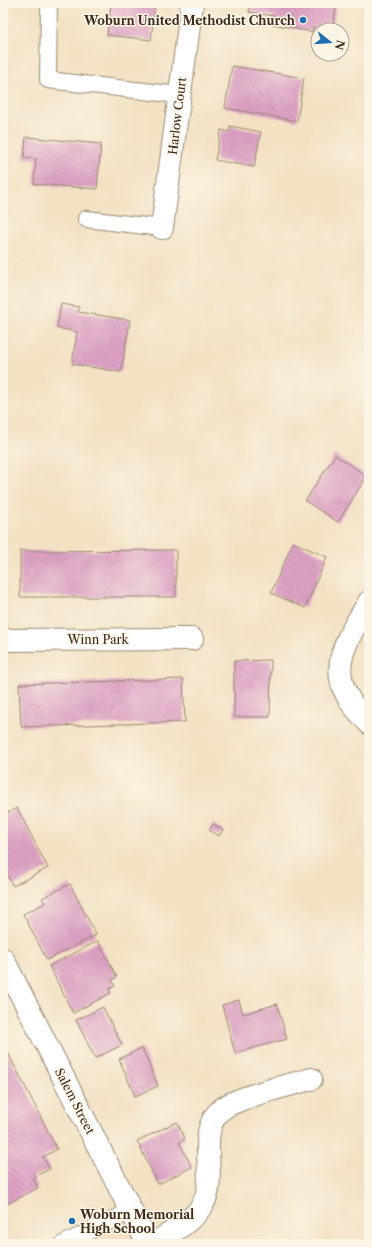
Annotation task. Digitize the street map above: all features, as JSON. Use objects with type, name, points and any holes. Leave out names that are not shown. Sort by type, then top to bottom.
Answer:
[{"type":"street","name":"Harlow Court","points":[[162,228],[192,3]]},
{"type":"street","points":[[369,602],[345,644],[340,663],[343,687],[349,700],[369,723]]},
{"type":"street","name":"Winn Park","points":[[3,640],[192,638]]},
{"type":"street","name":"Salem Street","points":[[3,959],[148,1244]]},
{"type":"street","points":[[153,1244],[195,1214],[204,1202],[208,1188],[210,1130],[218,1112],[235,1102],[311,1079]]},
{"type":"lane","points":[[49,3],[48,80],[179,95]]},
{"type":"lane","points":[[86,219],[162,228]]},
{"type":"lane","points":[[63,1244],[130,1210]]},
{"type":"building","points":[[111,3],[155,3],[151,40],[107,35]]},
{"type":"building","name":"Woburn United Methodist Church","points":[[251,3],[337,3],[333,22],[310,22],[310,32],[272,24],[274,16],[249,12]]},
{"type":"building","points":[[232,66],[304,78],[297,121],[225,108]]},
{"type":"building","points":[[230,126],[261,132],[254,167],[215,160],[221,130],[229,132]]},
{"type":"building","points":[[26,137],[101,144],[97,189],[34,184],[36,159],[24,158]]},
{"type":"building","points":[[61,304],[79,307],[78,312],[130,320],[121,372],[72,364],[77,332],[57,328]]},
{"type":"building","points":[[335,455],[367,476],[338,522],[305,501]]},
{"type":"building","points":[[293,542],[327,557],[305,608],[271,593]]},
{"type":"building","points":[[176,550],[176,597],[20,597],[20,551]]},
{"type":"building","points":[[271,660],[270,717],[234,717],[234,661]]},
{"type":"building","points":[[183,679],[185,722],[21,727],[19,684]]},
{"type":"building","points":[[17,808],[48,868],[13,886],[3,868],[3,815]]},
{"type":"building","points":[[213,824],[223,830],[219,836],[209,830]]},
{"type":"building","points":[[70,884],[96,935],[47,960],[23,914],[45,903],[42,898]]},
{"type":"building","points":[[98,941],[117,977],[112,980],[115,986],[109,989],[111,993],[73,1013],[49,966]]},
{"type":"building","points":[[239,1000],[243,1014],[277,1004],[287,1039],[235,1053],[222,1005]]},
{"type":"building","points":[[103,1007],[122,1045],[95,1058],[76,1020]]},
{"type":"building","points":[[3,1043],[57,1149],[43,1157],[50,1169],[33,1177],[38,1188],[3,1206]]},
{"type":"building","points":[[142,1048],[158,1086],[135,1096],[119,1059]]},
{"type":"building","points":[[177,1122],[185,1139],[179,1142],[192,1167],[158,1184],[137,1141]]},
{"type":"place","name":"Woburn United Methodist Church","points":[[303,20]]},
{"type":"place","name":"Woburn Memorial High School","points":[[72,1221]]}]
